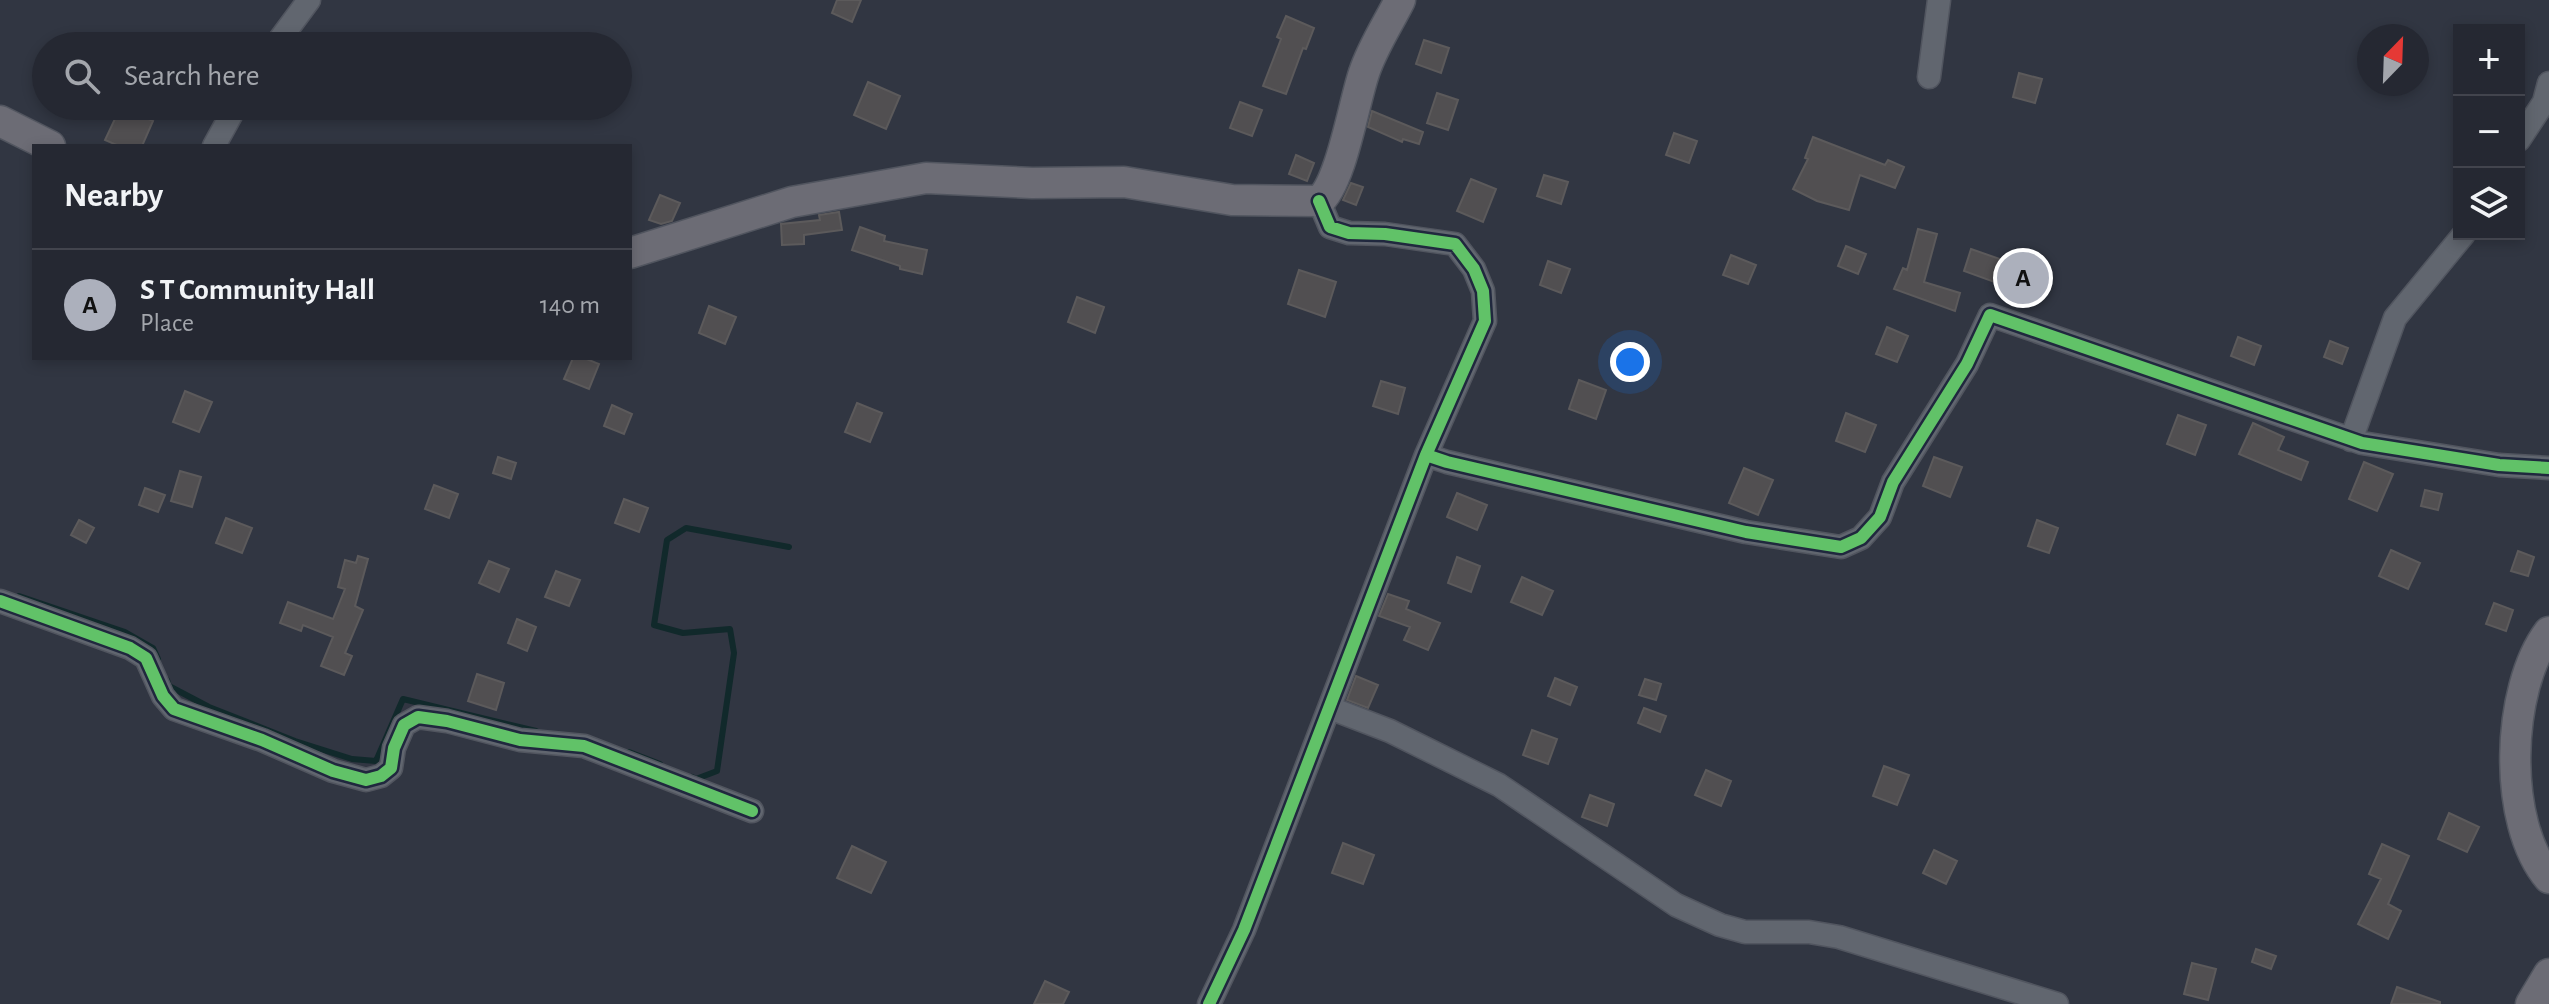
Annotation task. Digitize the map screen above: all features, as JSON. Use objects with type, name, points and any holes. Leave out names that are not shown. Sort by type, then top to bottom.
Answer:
[{"type":"main road","points":[[632,252],[792,202],[926,178],[1032,183],[1124,182],[1232,200],[1319,201],[1327,195],[1339,161],[1364,70],[1400,0]]},
{"type":"main road","points":[[0,121],[46,144]]},
{"type":"main road","points":[[2549,632],[2537,648],[2523,692],[2516,730],[2516,756],[2521,824],[2535,862],[2549,878]]},
{"type":"main road","points":[[2531,1004],[2549,974]]},
{"type":"street","points":[[285,32],[309,0]]},
{"type":"street","points":[[1929,77],[1939,0]]},
{"type":"street","points":[[2525,131],[2544,102],[2549,83]]},
{"type":"street","points":[[215,144],[228,120]]},
{"type":"street","points":[[1209,1004],[1244,930],[1426,455],[1485,321],[1483,291],[1474,269],[1455,244],[1385,234],[1349,233],[1330,227],[1319,201]]},
{"type":"street","points":[[2351,440],[2395,318],[2459,240]]},
{"type":"street","points":[[1426,455],[1746,532],[1841,547],[1861,538],[1880,517],[1893,482],[1967,364],[1990,315],[2351,440],[2499,465],[2549,468]]},
{"type":"street","points":[[0,601],[130,648],[146,658],[163,696],[174,709],[262,740],[333,771],[366,780],[381,776],[391,768],[394,748],[404,725],[418,717],[447,721],[520,740],[584,746],[752,811]]},
{"type":"street","points":[[1330,708],[1390,731],[1499,785],[1676,905],[1720,925],[1745,932],[1809,932],[1839,937],[2057,1004]]},
{"type":"building","points":[[837,0],[861,0],[852,22],[832,13]]},
{"type":"building","points":[[1286,16],[1314,28],[1286,94],[1263,86],[1281,39],[1277,37]]},
{"type":"building","points":[[1424,40],[1449,48],[1441,73],[1416,64]]},
{"type":"building","points":[[2019,73],[2042,79],[2035,103],[2013,97]]},
{"type":"building","points":[[868,82],[900,96],[886,129],[854,115]]},
{"type":"building","points":[[1437,93],[1458,100],[1448,130],[1427,123]]},
{"type":"building","points":[[1240,102],[1262,110],[1252,136],[1230,128]]},
{"type":"building","points":[[1372,111],[1423,132],[1419,144],[1403,139],[1402,142],[1368,127]]},
{"type":"building","points":[[114,120],[153,121],[143,144],[114,144],[105,140]]},
{"type":"building","points":[[1674,133],[1697,141],[1689,163],[1666,155]]},
{"type":"building","points":[[1813,137],[1885,165],[1888,160],[1904,167],[1895,188],[1860,175],[1849,210],[1817,201],[1793,189],[1808,159],[1805,158]]},
{"type":"building","points":[[1296,155],[1314,163],[1307,181],[1289,174]]},
{"type":"building","points":[[1544,175],[1568,182],[1561,204],[1537,196]]},
{"type":"building","points":[[1471,179],[1496,189],[1483,222],[1457,211]]},
{"type":"building","points":[[1351,183],[1363,187],[1356,205],[1343,200]]},
{"type":"building","points":[[660,195],[680,203],[672,221],[661,224],[649,220]]},
{"type":"building","points":[[839,212],[842,230],[804,235],[804,244],[782,245],[781,224],[820,220],[819,215]]},
{"type":"building","points":[[860,227],[885,236],[884,241],[927,250],[922,274],[900,269],[900,266],[852,250]]},
{"type":"building","points":[[1918,229],[1937,234],[1924,282],[1960,293],[1955,311],[1894,289],[1903,268],[1907,270]]},
{"type":"building","points":[[1846,246],[1866,254],[1858,274],[1838,266]]},
{"type":"building","points":[[1971,249],[2014,264],[2016,258],[2044,268],[2030,294],[2002,287],[1964,271]]},
{"type":"building","points":[[1731,255],[1756,265],[1748,284],[1723,275]]},
{"type":"building","points":[[1548,261],[1570,269],[1561,293],[1540,285]]},
{"type":"building","points":[[1299,270],[1336,282],[1325,317],[1288,304]]},
{"type":"building","points":[[1077,297],[1104,307],[1095,333],[1068,322]]},
{"type":"building","points":[[709,306],[736,317],[725,344],[699,333]]},
{"type":"building","points":[[1887,327],[1908,336],[1897,362],[1876,354]]},
{"type":"building","points":[[2238,337],[2261,346],[2254,365],[2231,356]]},
{"type":"building","points":[[2330,341],[2348,348],[2342,364],[2324,357]]},
{"type":"building","points":[[572,360],[589,360],[599,364],[589,389],[564,379]]},
{"type":"building","points":[[1579,380],[1606,390],[1596,419],[1569,409]]},
{"type":"building","points":[[1381,381],[1405,388],[1398,414],[1373,406]]},
{"type":"building","points":[[185,391],[212,402],[199,432],[173,422]]},
{"type":"building","points":[[857,403],[882,413],[870,442],[845,432]]},
{"type":"building","points":[[612,405],[632,414],[624,434],[604,426]]},
{"type":"building","points":[[1846,413],[1876,425],[1865,452],[1836,441]]},
{"type":"building","points":[[2178,415],[2206,425],[2195,455],[2167,444]]},
{"type":"building","points":[[2253,423],[2284,437],[2278,450],[2308,462],[2301,480],[2239,454]]},
{"type":"building","points":[[498,457],[516,463],[511,479],[493,473]]},
{"type":"building","points":[[1934,457],[1962,467],[1950,497],[1923,486]]},
{"type":"building","points":[[2364,462],[2393,474],[2377,511],[2349,499]]},
{"type":"building","points":[[1744,468],[1773,480],[1758,515],[1729,503]]},
{"type":"building","points":[[180,471],[201,477],[192,507],[171,501]]},
{"type":"building","points":[[434,485],[458,494],[449,518],[425,509]]},
{"type":"building","points":[[145,488],[165,495],[158,512],[139,505]]},
{"type":"building","points":[[2425,490],[2442,494],[2438,510],[2421,506]]},
{"type":"building","points":[[1457,493],[1487,505],[1477,530],[1447,517]]},
{"type":"building","points":[[624,499],[648,508],[639,532],[615,523]]},
{"type":"building","points":[[226,518],[252,528],[242,553],[216,543]]},
{"type":"building","points":[[79,520],[94,528],[86,543],[71,535]]},
{"type":"building","points":[[2037,520],[2058,528],[2049,553],[2028,546]]},
{"type":"building","points":[[2391,550],[2420,563],[2408,589],[2379,576]]},
{"type":"building","points":[[2518,551],[2534,557],[2528,576],[2511,571]]},
{"type":"building","points":[[358,556],[368,559],[355,606],[363,610],[345,653],[352,656],[344,675],[321,666],[333,637],[303,625],[301,631],[280,623],[288,602],[333,619],[345,589],[338,587],[345,560],[356,563]]},
{"type":"building","points":[[1457,557],[1480,566],[1471,592],[1448,583]]},
{"type":"building","points":[[489,561],[509,569],[499,592],[479,583]]},
{"type":"building","points":[[556,571],[580,580],[569,606],[545,597]]},
{"type":"building","points":[[1522,577],[1553,591],[1542,615],[1511,602]]},
{"type":"building","points":[[1388,594],[1409,601],[1406,609],[1440,623],[1428,650],[1404,640],[1410,627],[1379,616]]},
{"type":"building","points":[[2494,603],[2513,610],[2506,631],[2486,624]]},
{"type":"building","points":[[517,619],[536,627],[527,651],[508,643]]},
{"type":"building","points":[[477,674],[504,683],[496,710],[468,701]]},
{"type":"building","points":[[1356,676],[1378,685],[1368,708],[1347,700]]},
{"type":"building","points":[[1555,678],[1577,687],[1570,705],[1548,696]]},
{"type":"building","points":[[1645,679],[1661,684],[1656,700],[1639,695]]},
{"type":"building","points":[[1644,708],[1666,716],[1660,732],[1638,723]]},
{"type":"building","points":[[1532,730],[1557,739],[1548,764],[1523,755]]},
{"type":"building","points":[[1884,766],[1909,775],[1897,805],[1873,796]]},
{"type":"building","points":[[1706,770],[1731,781],[1721,806],[1695,795]]},
{"type":"building","points":[[1590,795],[1614,804],[1607,826],[1582,817]]},
{"type":"building","points":[[2449,813],[2479,827],[2467,852],[2438,839]]},
{"type":"building","points":[[1343,843],[1374,855],[1363,884],[1332,873]]},
{"type":"building","points":[[2382,844],[2409,856],[2388,904],[2401,911],[2388,939],[2358,924],[2381,879],[2369,874]]},
{"type":"building","points":[[852,846],[886,862],[871,893],[837,878]]},
{"type":"building","points":[[1934,850],[1957,861],[1946,884],[1923,873]]},
{"type":"building","points":[[2256,949],[2276,956],[2271,969],[2252,962]]},
{"type":"building","points":[[2192,963],[2216,969],[2208,1000],[2184,994]]},
{"type":"building","points":[[1045,981],[1069,992],[1063,1004],[1034,1004]]},
{"type":"building","points":[[2397,987],[2440,1002],[2440,1004],[2391,1004]]},
{"type":"waterway","points":[[692,777],[696,779],[717,771],[734,653],[730,629],[683,633],[654,625],[667,540],[686,528],[789,547]]},
{"type":"waterway","points":[[19,596],[125,632],[153,648],[158,659]]},
{"type":"waterway","points":[[167,680],[169,686],[209,707],[295,741],[352,759],[376,761],[403,699],[536,731]]},
{"type":"waterway","points":[[629,752],[660,764]]},
{"type":"cycle path","points":[[1209,1004],[1244,930],[1426,455],[1485,321],[1483,291],[1474,269],[1455,244],[1385,234],[1349,233],[1330,227],[1319,201]]},
{"type":"cycle path","points":[[1426,455],[1746,532],[1841,547],[1861,538],[1880,517],[1893,482],[1967,364],[1990,315],[2362,443],[2499,465],[2549,468]]},
{"type":"cycle path","points":[[0,601],[130,648],[146,658],[163,696],[174,709],[262,740],[333,771],[366,780],[381,776],[391,768],[394,748],[404,725],[418,717],[447,721],[520,740],[584,746],[752,811]]},
{"type":"place","name":"S T Community Hall","points":[[2023,278]]}]
